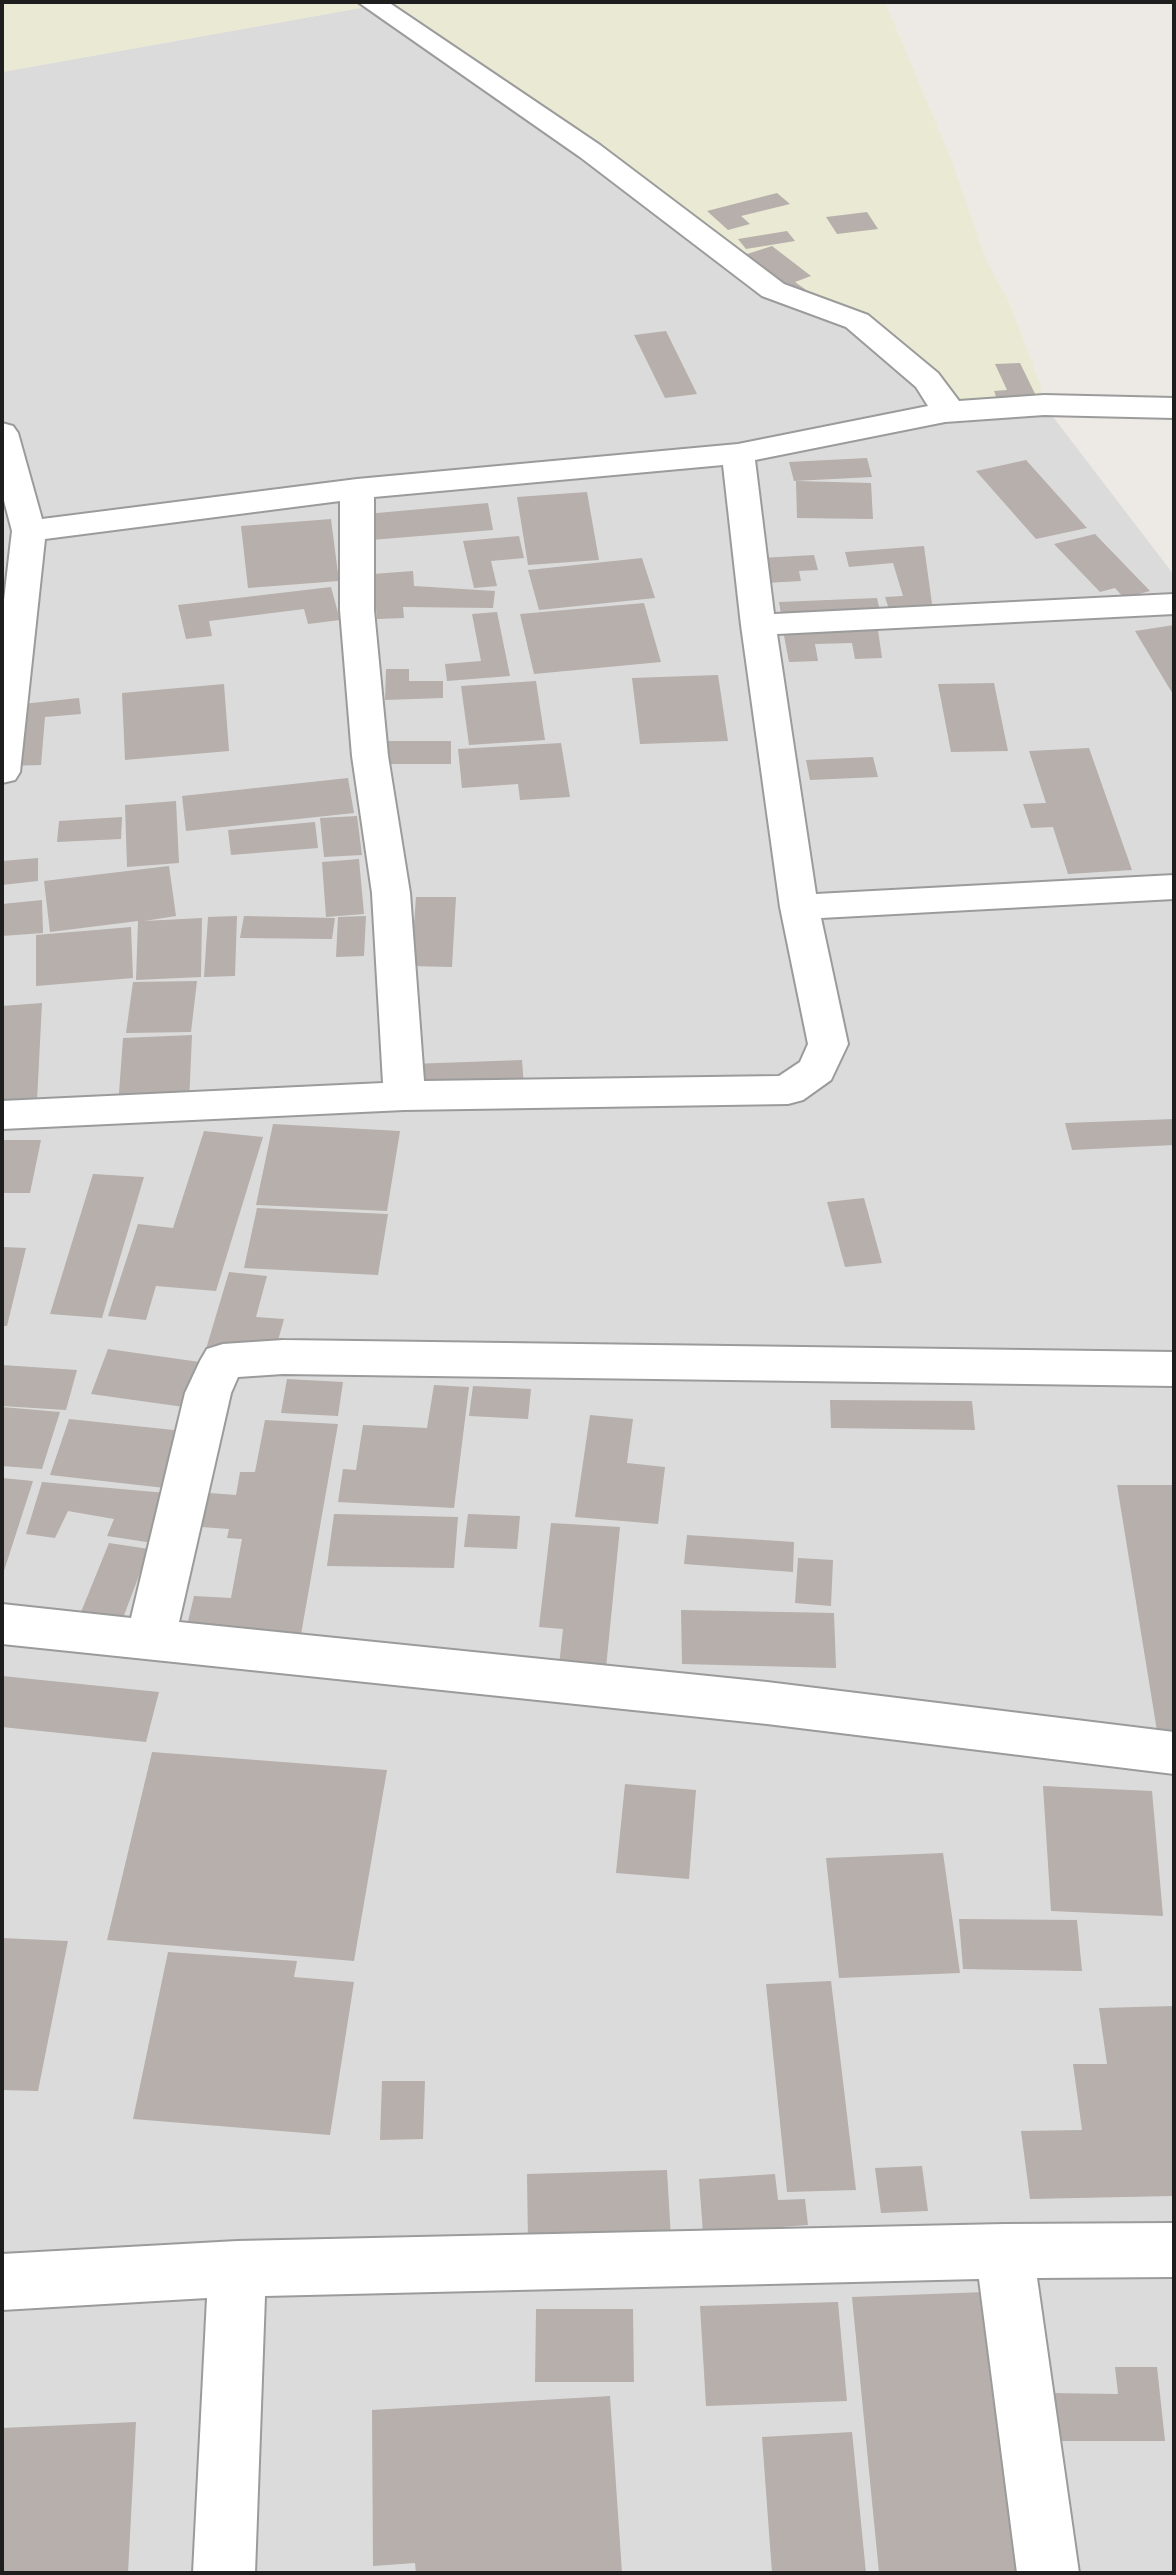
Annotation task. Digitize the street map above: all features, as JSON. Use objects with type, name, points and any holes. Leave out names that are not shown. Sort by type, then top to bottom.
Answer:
[{"type":"street","points":[[371,2],[590,151],[773,290],[857,321],[927,380],[942,398],[945,412]]},
{"type":"street","points":[[29,531],[357,489],[738,454],[945,412],[1044,405],[1174,408]]},
{"type":"street","points":[[2,433],[29,531],[2,772]]},
{"type":"street","points":[[2,1115],[404,1096],[788,1090],[817,1070],[828,1044],[799,907],[758,625],[738,454]]},
{"type":"street","points":[[357,489],[357,610],[370,756],[391,893],[404,1096]]},
{"type":"street","points":[[758,625],[1174,604]]},
{"type":"street","points":[[799,907],[1174,887]]},
{"type":"street","points":[[151,1638],[208,1393],[223,1361],[283,1357],[1174,1369]]},
{"type":"street","points":[[2,1624],[767,1703],[1174,1753]]},
{"type":"street","points":[[2,2282],[237,2269],[1004,2251],[1174,2250]]},
{"type":"street","points":[[1004,2251],[1048,2573]]},
{"type":"street","points":[[224,2573],[237,2269]]},
{"type":"shaded area","points":[[377,5],[1044,405],[1174,575],[1174,2573],[2,2573],[2,72]]},
{"type":"green space","points":[[2,2],[885,2],[951,159],[986,260],[1009,302],[1041,387],[1044,405],[945,412],[857,321],[773,290],[377,5],[2,72]]},
{"type":"building","points":[[777,193],[790,204],[741,216],[750,224],[728,230],[707,211]]},
{"type":"building","points":[[867,212],[878,229],[837,234],[826,217]]},
{"type":"building","points":[[787,231],[795,241],[746,249],[738,239]]},
{"type":"building","points":[[772,246],[811,276],[795,282],[809,292],[794,297],[741,256]]},
{"type":"building","points":[[666,331],[697,394],[665,398],[634,335]]},
{"type":"building","points":[[1020,363],[1039,402],[999,405],[994,391],[1007,390],[995,364]]},
{"type":"building","points":[[867,458],[872,477],[794,481],[789,462]]},
{"type":"building","points":[[1026,460],[1087,528],[1036,539],[976,471]]},
{"type":"building","points":[[796,481],[871,483],[873,519],[797,518]]},
{"type":"building","points":[[587,492],[599,560],[528,565],[517,497]]},
{"type":"building","points":[[488,503],[493,530],[371,540],[366,514]]},
{"type":"building","points":[[331,519],[339,581],[248,588],[241,526]]},
{"type":"building","points":[[1095,534],[1150,591],[1124,598],[1115,588],[1100,592],[1054,544]]},
{"type":"building","points":[[519,536],[524,558],[491,561],[497,586],[474,588],[463,541]]},
{"type":"building","points":[[924,546],[933,611],[891,615],[885,597],[903,596],[893,563],[849,567],[845,552]]},
{"type":"building","points":[[814,555],[818,570],[799,571],[801,581],[766,583],[761,558]]},
{"type":"building","points":[[642,558],[655,598],[539,610],[528,570]]},
{"type":"building","points":[[413,571],[414,586],[495,591],[493,608],[403,607],[404,618],[377,619],[373,574]]},
{"type":"building","points":[[331,587],[340,620],[308,624],[304,609],[209,621],[212,636],[186,639],[178,605]]},
{"type":"building","points":[[877,598],[881,616],[782,620],[779,602]]},
{"type":"building","points":[[644,603],[661,662],[534,674],[520,614]]},
{"type":"building","points":[[497,612],[510,676],[447,681],[445,664],[481,661],[472,614]]},
{"type":"building","points":[[877,623],[882,658],[855,659],[852,643],[815,644],[818,661],[789,662],[782,625]]},
{"type":"building","points":[[1174,625],[1174,696],[1135,631]]},
{"type":"building","points":[[386,669],[409,669],[409,681],[443,681],[443,698],[385,700]]},
{"type":"building","points":[[718,675],[728,741],[640,744],[632,678]]},
{"type":"building","points":[[536,681],[545,740],[469,745],[461,686]]},
{"type":"building","points":[[994,683],[1008,751],[951,752],[938,684]]},
{"type":"building","points":[[224,684],[229,751],[125,760],[122,693]]},
{"type":"building","points":[[79,698],[81,714],[45,717],[41,765],[7,766],[13,705]]},
{"type":"building","points":[[386,741],[451,741],[451,764],[385,764]]},
{"type":"building","points":[[561,743],[570,797],[520,800],[518,784],[462,788],[458,749]]},
{"type":"building","points":[[1089,748],[1132,870],[1068,874],[1053,827],[1031,828],[1023,804],[1046,803],[1029,751]]},
{"type":"building","points":[[873,757],[878,777],[810,780],[806,760]]},
{"type":"building","points":[[348,778],[354,813],[186,831],[182,796]]},
{"type":"building","points":[[176,801],[179,863],[127,867],[125,805]]},
{"type":"building","points":[[357,816],[362,855],[324,857],[320,818]]},
{"type":"building","points":[[122,817],[121,839],[57,842],[59,821]]},
{"type":"building","points":[[315,822],[318,848],[231,855],[228,830]]},
{"type":"building","points":[[38,858],[38,881],[2,885],[2,861]]},
{"type":"building","points":[[359,859],[364,914],[326,917],[322,862]]},
{"type":"building","points":[[169,866],[176,916],[144,921],[202,918],[201,977],[136,980],[138,921],[50,932],[44,881]]},
{"type":"building","points":[[416,897],[456,897],[452,967],[411,966]]},
{"type":"building","points":[[42,900],[43,933],[2,936],[2,904]]},
{"type":"building","points":[[237,916],[235,976],[204,977],[208,917]]},
{"type":"building","points":[[244,916],[335,918],[332,939],[240,938]]},
{"type":"building","points":[[366,916],[364,956],[336,957],[338,917]]},
{"type":"building","points":[[131,927],[133,978],[36,986],[36,935]]},
{"type":"building","points":[[197,981],[191,1032],[126,1033],[133,982]]},
{"type":"building","points":[[42,1003],[37,1101],[2,1103],[2,1006]]},
{"type":"building","points":[[192,1035],[189,1103],[118,1107],[123,1038]]},
{"type":"building","points":[[522,1060],[524,1087],[412,1091],[411,1064]]},
{"type":"building","points":[[1174,1119],[1174,1145],[1072,1150],[1065,1123]]},
{"type":"building","points":[[273,1124],[400,1131],[387,1211],[256,1205]]},
{"type":"building","points":[[204,1131],[263,1137],[216,1291],[156,1286],[146,1320],[108,1316],[138,1224],[173,1228]]},
{"type":"building","points":[[2,1140],[41,1140],[30,1193],[2,1193]]},
{"type":"building","points":[[93,1174],[144,1177],[102,1318],[50,1314]]},
{"type":"building","points":[[864,1198],[882,1263],[845,1267],[827,1202]]},
{"type":"building","points":[[257,1208],[388,1214],[378,1275],[244,1268]]},
{"type":"building","points":[[2,1247],[26,1248],[7,1326],[2,1326]]},
{"type":"building","points":[[229,1272],[267,1276],[256,1317],[284,1319],[274,1355],[206,1349]]},
{"type":"building","points":[[108,1349],[207,1363],[191,1408],[91,1394]]},
{"type":"building","points":[[2,1365],[77,1370],[66,1410],[2,1406]]},
{"type":"building","points":[[287,1379],[343,1382],[338,1416],[281,1413]]},
{"type":"building","points":[[434,1385],[469,1387],[454,1508],[338,1502],[343,1469],[356,1470],[363,1425],[427,1428]]},
{"type":"building","points":[[473,1386],[531,1389],[528,1419],[469,1416]]},
{"type":"building","points":[[830,1400],[972,1401],[975,1430],[831,1428]]},
{"type":"building","points":[[2,1407],[60,1412],[42,1469],[2,1466]]},
{"type":"building","points":[[590,1415],[633,1419],[627,1463],[665,1467],[658,1524],[575,1517]]},
{"type":"building","points":[[69,1419],[183,1431],[165,1488],[50,1475]]},
{"type":"building","points":[[265,1420],[338,1424],[300,1640],[185,1634],[194,1596],[231,1598],[242,1539],[227,1538],[229,1529],[188,1526],[196,1492],[236,1495],[240,1472],[255,1472]]},
{"type":"building","points":[[2,1478],[33,1481],[3,1574],[2,1573]]},
{"type":"building","points":[[42,1482],[166,1493],[153,1543],[107,1536],[114,1519],[68,1511],[55,1538],[26,1534]]},
{"type":"building","points":[[1117,1485],[1174,1485],[1174,1731],[1157,1731]]},
{"type":"building","points":[[334,1514],[458,1517],[454,1568],[327,1566]]},
{"type":"building","points":[[468,1514],[520,1516],[517,1549],[464,1547]]},
{"type":"building","points":[[551,1523],[620,1527],[605,1678],[558,1675],[563,1629],[539,1627]]},
{"type":"building","points":[[687,1535],[794,1542],[793,1572],[684,1564]]},
{"type":"building","points":[[109,1543],[149,1549],[123,1618],[81,1612]]},
{"type":"building","points":[[798,1558],[833,1560],[831,1606],[795,1603]]},
{"type":"building","points":[[681,1610],[834,1613],[836,1668],[682,1664]]},
{"type":"building","points":[[2,1676],[159,1692],[146,1742],[2,1727]]},
{"type":"building","points":[[152,1752],[387,1770],[354,1961],[107,1940]]},
{"type":"building","points":[[625,1784],[696,1790],[689,1879],[616,1873]]},
{"type":"building","points":[[1043,1786],[1152,1791],[1163,1916],[1051,1911]]},
{"type":"building","points":[[943,1853],[960,1973],[839,1978],[826,1858]]},
{"type":"building","points":[[959,1919],[1077,1920],[1082,1971],[963,1969]]},
{"type":"building","points":[[2,1938],[68,1941],[38,2091],[2,2090]]},
{"type":"building","points":[[168,1952],[297,1961],[294,1977],[354,1982],[330,2135],[133,2119]]},
{"type":"building","points":[[831,1981],[856,2190],[787,2192],[766,1984]]},
{"type":"building","points":[[1174,2006],[1174,2196],[1030,2199],[1021,2131],[1082,2130],[1073,2064],[1107,2064],[1099,2008]]},
{"type":"building","points":[[382,2081],[425,2081],[423,2139],[380,2140]]},
{"type":"building","points":[[922,2166],[928,2211],[881,2213],[875,2168]]},
{"type":"building","points":[[667,2170],[671,2239],[528,2244],[527,2174]]},
{"type":"building","points":[[775,2174],[778,2200],[805,2199],[808,2225],[703,2233],[699,2179]]},
{"type":"building","points":[[985,2292],[1021,2573],[879,2573],[852,2297]]},
{"type":"building","points":[[838,2302],[847,2401],[706,2406],[700,2306]]},
{"type":"building","points":[[536,2309],[633,2309],[634,2382],[535,2382]]},
{"type":"building","points":[[1115,2367],[1157,2367],[1165,2441],[1054,2441],[1049,2393],[1118,2394]]},
{"type":"building","points":[[610,2396],[622,2573],[416,2573],[415,2563],[373,2566],[372,2410]]},
{"type":"building","points":[[136,2422],[128,2573],[2,2573],[2,2428]]},
{"type":"building","points":[[852,2432],[866,2573],[772,2573],[762,2437]]}]
